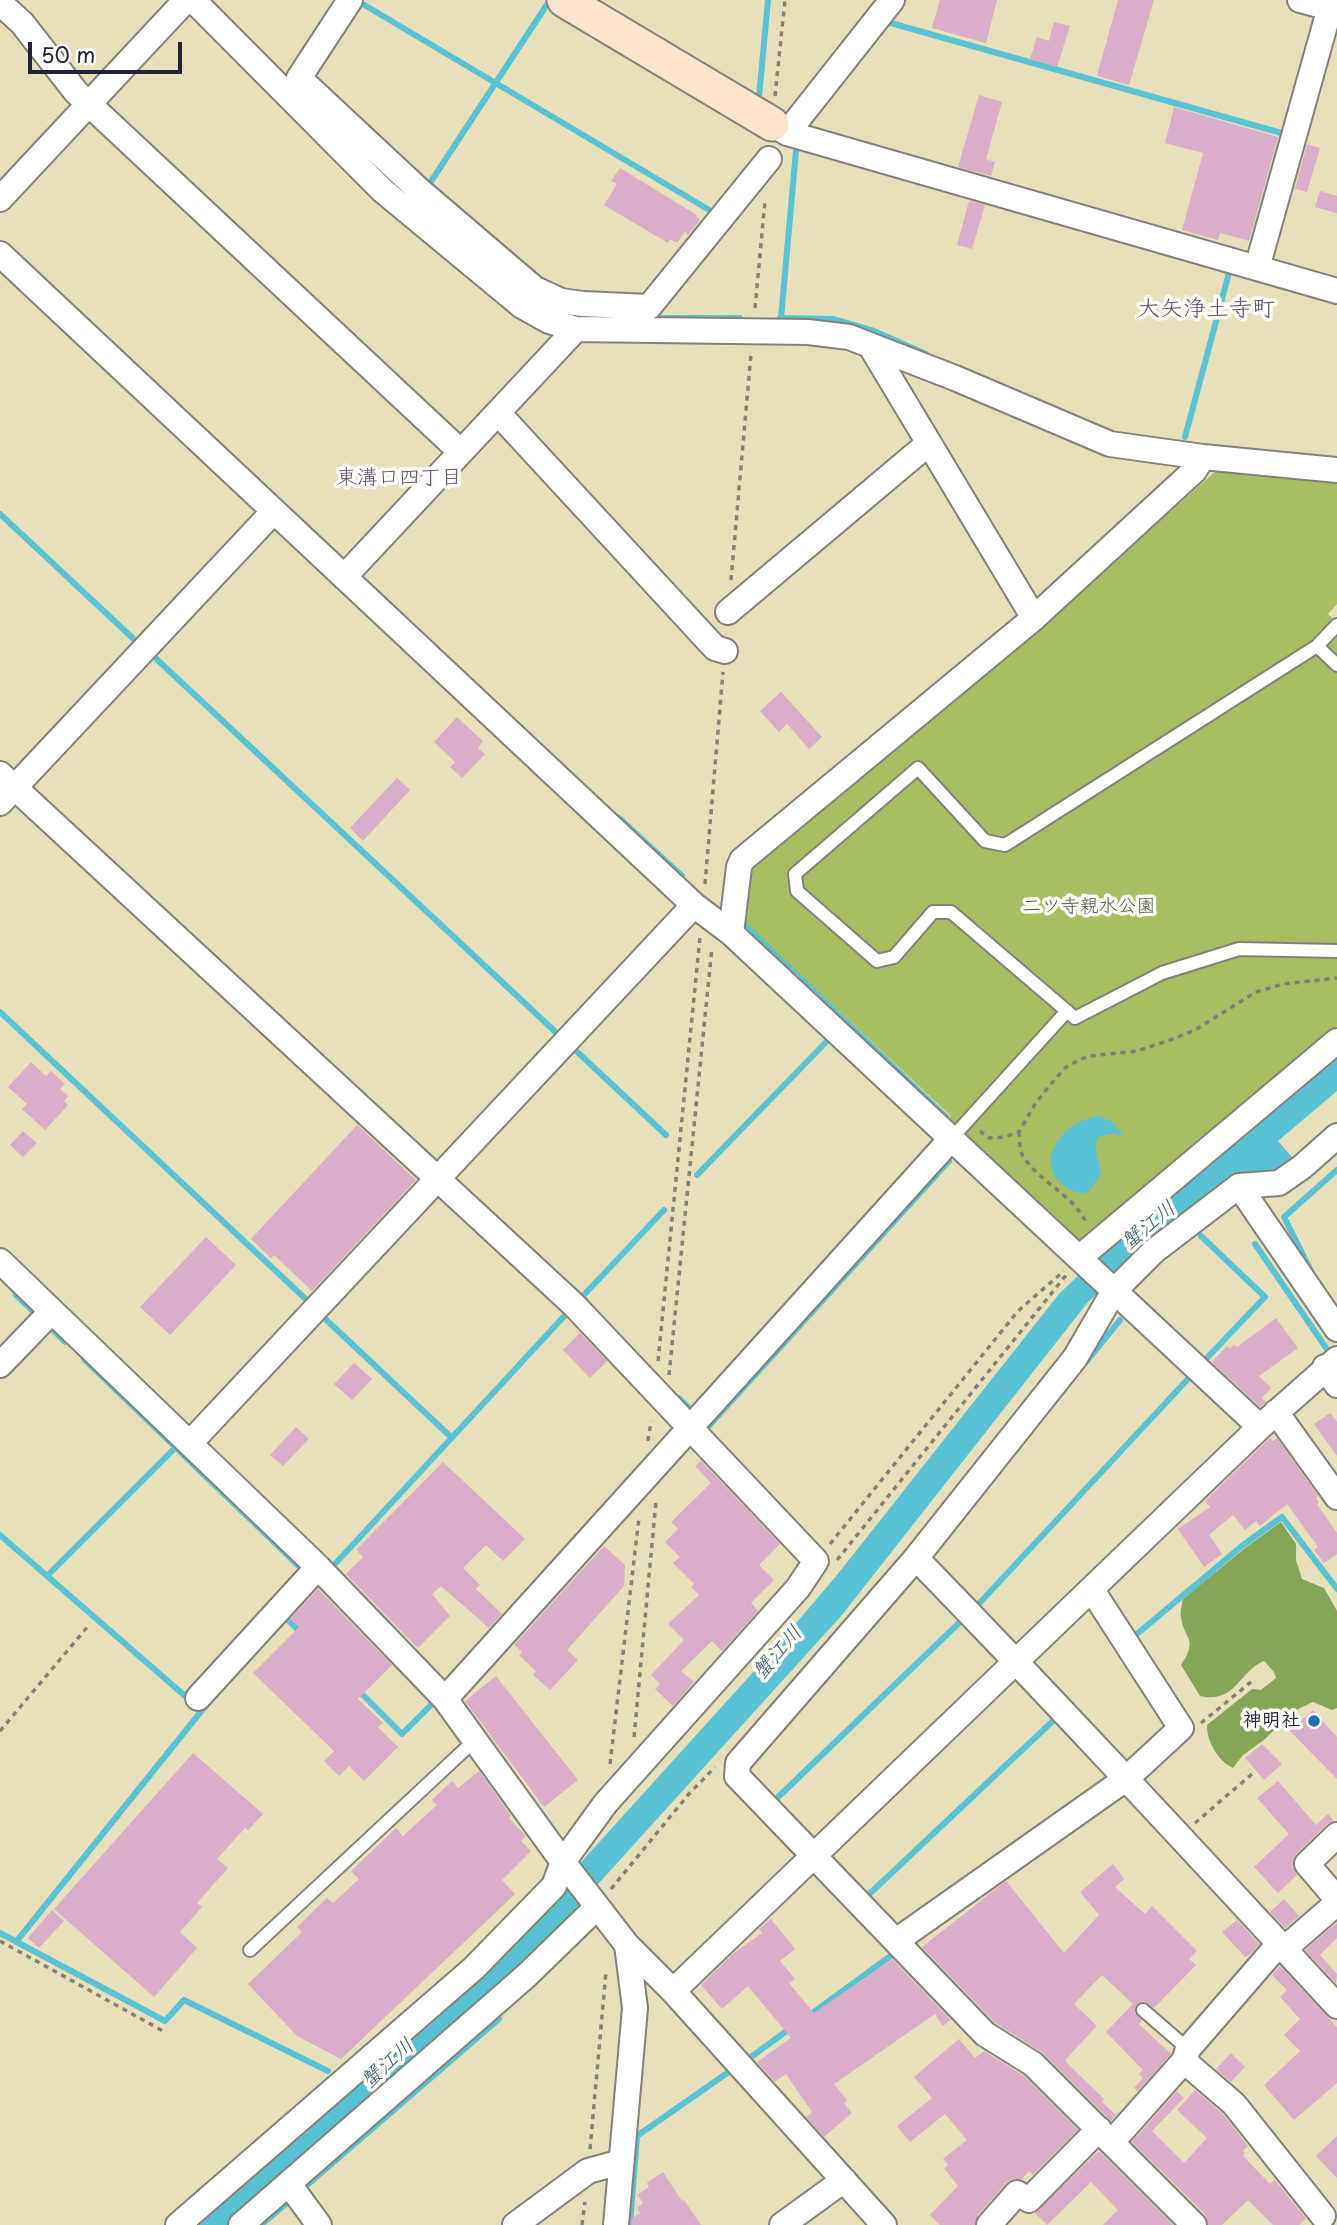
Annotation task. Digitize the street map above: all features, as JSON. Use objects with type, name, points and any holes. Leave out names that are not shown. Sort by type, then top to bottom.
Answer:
[{"type":"street","points":[[0,200],[186,0]]},
{"type":"street","points":[[193,0],[382,190],[522,306],[549,321],[576,329],[753,331],[849,337],[1110,444],[1337,471]]},
{"type":"street","points":[[351,0],[299,78],[418,189],[535,289],[561,301],[649,307],[769,159]]},
{"type":"street","points":[[564,0],[780,129],[1337,290]]},
{"type":"street","points":[[780,129],[892,0]]},
{"type":"street","points":[[1258,268],[1333,6],[1300,0]]},
{"type":"street","points":[[0,3],[22,23],[76,92],[461,452]]},
{"type":"street","points":[[0,254],[344,577],[951,1139],[1087,1251],[1114,1291],[1268,1420],[1337,1497]]},
{"type":"street","points":[[344,577],[576,329]]},
{"type":"street","points":[[870,345],[1034,618]]},
{"type":"street","points":[[498,413],[715,648],[724,651]]},
{"type":"street","points":[[728,612],[929,443]]},
{"type":"street","points":[[190,1443],[438,1179],[711,917],[742,860],[1034,618],[1194,471],[1203,457]]},
{"type":"street","points":[[178,2225],[474,1968],[554,1886],[605,1804],[798,1588],[823,1565],[574,1305],[5,788],[274,511]]},
{"type":"street","points":[[1087,1251],[1337,1041]]},
{"type":"street","points":[[1194,2225],[1033,2064],[985,2034],[737,1776],[738,1763],[916,1558],[1075,1358],[1114,1291],[1154,1251],[1239,1186],[1279,1183],[1303,1167],[1337,1136]]},
{"type":"street","points":[[445,1699],[951,1139]]},
{"type":"street","points":[[1239,1186],[1337,1329]]},
{"type":"street","points":[[0,1261],[318,1567],[445,1699],[627,1945],[673,1991],[884,2225]]},
{"type":"street","points":[[0,1365],[52,1311]]},
{"type":"street","points":[[673,1991],[1268,1420],[1332,1369]]},
{"type":"street","points":[[916,1558],[1127,1778],[1337,2006]]},
{"type":"street","points":[[198,1698],[318,1567]]},
{"type":"street","points":[[896,1941],[1127,1778],[1181,1728],[1092,1590]]},
{"type":"street","points":[[989,2225],[1017,2193],[1029,2200],[1105,2136],[1186,2055],[1281,1947],[1337,1901],[1307,1864],[1337,1835]]},
{"type":"street","points":[[241,2225],[526,1976],[594,1903]]},
{"type":"street","points":[[616,2225],[635,2008],[627,1945]]},
{"type":"street","points":[[1186,2055],[1234,2104],[1328,2214]]},
{"type":"street","points":[[515,2225],[588,2171],[621,2162]]},
{"type":"street","points":[[782,2225],[844,2180]]},
{"type":"street","points":[[289,2184],[319,2225]]},
{"type":"lane","points":[[1337,625],[1317,646],[1005,845],[985,841],[918,768],[795,874],[797,891],[877,961],[894,957],[933,912],[951,912],[1074,1018],[1162,973],[1239,949],[1337,951]]},
{"type":"lane","points":[[1317,646],[1337,665]]},
{"type":"lane","points":[[951,1139],[1067,1011]]},
{"type":"lane","points":[[250,1950],[475,1740]]},
{"type":"lane","points":[[1143,2010],[1186,2055]]},
{"type":"path","points":[[780,129],[785,0]]},
{"type":"path","points":[[728,612],[765,199]]},
{"type":"path","points":[[666,1402],[711,917],[724,651]]},
{"type":"path","points":[[823,1565],[1087,1251],[1080,1211],[1060,1190],[1035,1171],[1021,1152],[1019,1132],[1049,1085],[1065,1068],[1079,1060],[1090,1056],[1137,1051],[1182,1035],[1195,1030],[1256,992],[1283,984],[1337,978]]},
{"type":"path","points":[[968,1120],[989,1139],[1019,1132]]},
{"type":"path","points":[[823,1565],[1018,1311],[1087,1251]]},
{"type":"path","points":[[630,1776],[660,1461]]},
{"type":"path","points":[[0,1731],[89,1625]]},
{"type":"path","points":[[1177,1721],[1187,1715],[1201,1724],[1251,1682]]},
{"type":"path","points":[[1180,1836],[1252,1774]]},
{"type":"path","points":[[0,1941],[163,2031]]},
{"type":"path","points":[[582,2225],[607,1966]]},
{"type":"green space","name":"二ツ寺親水公園","points":[[1218,469],[1337,483],[1337,604],[1328,614],[1337,623],[1337,1026],[1083,1244],[1075,1244],[947,1121],[951,1116],[746,924],[752,867],[1039,629]]},
{"type":"green space","points":[[1281,1522],[1296,1544],[1296,1560],[1302,1579],[1324,1588],[1337,1611],[1337,1708],[1332,1710],[1313,1702],[1300,1708],[1242,1756],[1233,1768],[1214,1750],[1207,1725],[1252,1689],[1261,1690],[1276,1678],[1264,1661],[1222,1695],[1200,1696],[1181,1665],[1190,1644],[1181,1617],[1183,1599]]},
{"type":"water","name":"蟹江川","points":[[1337,1056],[1337,1091],[1278,1141],[1300,1166],[1285,1177],[1233,1178],[1088,1302],[842,1615],[512,1979],[229,2225],[188,2225],[564,1881],[775,1648],[837,1575],[1059,1294],[1094,1260]]},
{"type":"water","points":[[1099,1116],[1111,1121],[1124,1135],[1103,1135],[1098,1139],[1096,1150],[1101,1175],[1090,1190],[1083,1194],[1066,1187],[1056,1177],[1051,1165],[1052,1152],[1058,1140],[1069,1129],[1082,1121]]},
{"type":"building","points":[[940,0],[997,0],[986,43],[932,28]]},
{"type":"building","points":[[1118,0],[1154,0],[1129,85],[1097,76]]},
{"type":"building","points":[[1054,22],[1070,26],[1057,67],[1030,59],[1037,37],[1049,41]]},
{"type":"building","points":[[979,95],[1002,102],[986,159],[995,162],[991,176],[958,167]]},
{"type":"building","points":[[1174,107],[1278,137],[1249,241],[1220,233],[1218,240],[1182,230],[1203,153],[1165,143]]},
{"type":"building","points":[[1307,144],[1320,148],[1307,192],[1295,189]]},
{"type":"building","points":[[620,168],[695,214],[700,220],[688,235],[685,231],[677,243],[670,239],[668,243],[604,205],[617,184],[611,181]]},
{"type":"building","points":[[1320,191],[1337,196],[1337,213],[1315,207]]},
{"type":"building","points":[[969,201],[985,205],[972,249],[957,245]]},
{"type":"building","points":[[781,692],[822,737],[809,749],[787,724],[779,732],[760,711]]},
{"type":"building","points":[[457,717],[483,741],[478,748],[485,754],[462,778],[450,767],[455,762],[434,742]]},
{"type":"building","points":[[397,778],[410,790],[363,841],[350,828]]},
{"type":"building","points":[[31,1062],[46,1076],[51,1071],[65,1084],[60,1089],[68,1096],[64,1101],[68,1105],[45,1130],[22,1109],[27,1104],[8,1087]]},
{"type":"building","points":[[357,1125],[416,1180],[312,1291],[274,1255],[271,1258],[251,1239]]},
{"type":"building","points":[[23,1131],[37,1143],[23,1157],[10,1145]]},
{"type":"building","points":[[206,1237],[236,1265],[170,1335],[140,1307]]},
{"type":"building","points":[[1276,1318],[1298,1348],[1259,1376],[1271,1388],[1262,1398],[1266,1402],[1260,1407],[1212,1362],[1227,1346],[1230,1349],[1234,1344],[1237,1347]]},
{"type":"building","points":[[580,1333],[607,1361],[590,1378],[563,1350]]},
{"type":"building","points":[[354,1363],[372,1379],[352,1400],[334,1384]]},
{"type":"building","points":[[1330,1413],[1337,1422],[1337,1456],[1314,1424]]},
{"type":"building","points":[[296,1427],[309,1439],[283,1466],[270,1455]]},
{"type":"building","points":[[1270,1438],[1273,1441],[1277,1438],[1318,1496],[1317,1504],[1337,1533],[1337,1554],[1324,1563],[1314,1550],[1318,1547],[1287,1504],[1260,1526],[1256,1521],[1245,1530],[1233,1515],[1209,1535],[1222,1554],[1204,1567],[1178,1529],[1210,1507],[1205,1501]]},
{"type":"building","points":[[701,1461],[780,1544],[759,1565],[774,1580],[751,1603],[758,1611],[722,1651],[712,1641],[681,1671],[694,1682],[673,1706],[655,1689],[660,1684],[651,1675],[684,1640],[668,1624],[699,1595],[691,1587],[694,1584],[673,1563],[680,1557],[665,1542],[678,1529],[671,1522],[711,1483],[695,1466]]},
{"type":"building","points":[[443,1462],[525,1539],[503,1561],[486,1545],[463,1568],[480,1585],[476,1589],[502,1614],[489,1628],[441,1586],[432,1594],[450,1616],[418,1648],[346,1574],[363,1557],[356,1550]]},
{"type":"building","points":[[604,1546],[625,1565],[624,1586],[567,1650],[578,1660],[550,1690],[533,1675],[536,1671],[519,1655],[522,1652],[514,1645]]},
{"type":"building","points":[[318,1589],[392,1665],[358,1699],[383,1723],[378,1727],[398,1747],[364,1781],[349,1766],[339,1776],[324,1761],[334,1751],[253,1673],[299,1627],[290,1619]]},
{"type":"building","points":[[496,1676],[578,1780],[544,1807],[465,1701]]},
{"type":"building","points":[[1313,1710],[1337,1737],[1337,1779],[1287,1728],[1299,1717],[1302,1720]]},
{"type":"building","points":[[1262,1744],[1282,1764],[1264,1780],[1245,1758]]},
{"type":"building","points":[[193,1753],[263,1814],[248,1830],[245,1828],[217,1859],[228,1868],[197,1903],[202,1907],[180,1932],[197,1948],[154,1997],[54,1909]]},
{"type":"building","points":[[479,1771],[511,1816],[509,1818],[526,1836],[521,1841],[531,1851],[502,1880],[515,1894],[341,2059],[297,2036],[248,1984],[302,1932],[297,1927],[327,1898],[333,1903],[359,1879],[351,1871],[396,1828],[403,1836],[437,1805],[432,1800],[452,1781],[458,1788]]},
{"type":"building","points":[[1278,1781],[1316,1825],[1328,1814],[1334,1821],[1327,1824],[1296,1854],[1292,1866],[1297,1875],[1278,1893],[1254,1867],[1289,1834],[1257,1798]]},
{"type":"building","points":[[1113,1864],[1124,1879],[1115,1887],[1145,1914],[1152,1906],[1197,1951],[1189,1959],[1196,1965],[1154,2008],[1144,2001],[1135,2008],[1135,2013],[1142,2021],[1139,2024],[1171,2054],[1138,2091],[1134,2088],[1143,2078],[1139,2074],[1143,2070],[1106,2032],[1133,2004],[1102,1975],[1074,2004],[1097,2026],[1066,2062],[1104,2099],[1102,2102],[1116,2115],[1111,2121],[1043,2053],[994,2022],[922,1947],[1006,1881],[1064,1953],[1099,1915],[1080,1892]]},
{"type":"building","points":[[1284,1899],[1299,1916],[1285,1928],[1270,1912]]},
{"type":"building","points":[[52,1910],[64,1921],[39,1948],[28,1938]]},
{"type":"building","points":[[771,1919],[795,1949],[780,1961],[795,1979],[789,1983],[814,2013],[892,1959],[951,2020],[943,2026],[935,2014],[834,2084],[847,2100],[844,2103],[852,2113],[824,2137],[806,2117],[812,2112],[786,2074],[775,2082],[757,2062],[791,2038],[748,1986],[722,2009],[701,1985],[733,1954],[762,1933],[759,1929]]},
{"type":"building","points":[[1237,1920],[1259,1944],[1245,1957],[1222,1932]]},
{"type":"building","points":[[1337,1923],[1337,1938],[1320,1955],[1337,1974],[1336,1983],[1305,1950]]},
{"type":"building","points":[[1280,1966],[1337,2027],[1337,2083],[1294,2120],[1264,2085],[1300,2051],[1284,2035],[1300,2019],[1280,1997],[1287,1990],[1272,1975]]},
{"type":"building","points":[[959,2039],[975,2058],[984,2051],[1024,2076],[1078,2130],[1033,2175],[1029,2171],[1022,2179],[1012,2179],[1006,2183],[978,2215],[975,2225],[940,2225],[930,2215],[958,2186],[944,2168],[948,2165],[943,2159],[967,2140],[945,2114],[910,2142],[897,2126],[932,2098],[914,2077]]},
{"type":"building","points":[[1231,2053],[1245,2067],[1231,2082],[1216,2069]]},
{"type":"building","points":[[1195,2090],[1223,2114],[1248,2146],[1243,2151],[1243,2156],[1270,2184],[1275,2180],[1306,2219],[1299,2225],[1273,2225],[1248,2200],[1222,2225],[1208,2225],[1205,2214],[1132,2142],[1177,2091],[1184,2098],[1152,2131],[1184,2163],[1207,2138],[1177,2110]]},
{"type":"building","points":[[1337,2136],[1337,2178],[1316,2156]]},
{"type":"building","points":[[1099,2151],[1173,2225],[1103,2225],[1118,2210],[1091,2182],[1047,2225],[1035,2213]]},
{"type":"building","points":[[663,2172],[701,2225],[631,2225],[631,2219],[640,2213],[637,2208],[643,2203],[637,2195],[649,2187],[647,2183]]},
{"type":"waterway","points":[[759,97],[768,0]]},
{"type":"waterway","points":[[361,3],[711,211]]},
{"type":"waterway","points":[[430,183],[548,3]]},
{"type":"waterway","points":[[887,22],[1285,134]]},
{"type":"waterway","points":[[781,318],[796,151]]},
{"type":"waterway","points":[[1185,437],[1229,273]]},
{"type":"waterway","points":[[658,318],[740,318]]},
{"type":"waterway","points":[[780,318],[833,319],[874,331],[926,354]]},
{"type":"waterway","points":[[0,514],[139,644]]},
{"type":"waterway","points":[[150,653],[562,1038]]},
{"type":"waterway","points":[[619,818],[682,876]]},
{"type":"waterway","points":[[744,919],[743,924],[946,1117]]},
{"type":"waterway","points":[[0,1012],[312,1305]]},
{"type":"waterway","points":[[697,1175],[827,1041]]},
{"type":"waterway","points":[[571,1046],[666,1135]]},
{"type":"waterway","points":[[707,1428],[949,1161]]},
{"type":"waterway","points":[[1311,1271],[1284,1217],[1337,1170]]},
{"type":"waterway","points":[[585,1300],[582,1297],[664,1210]]},
{"type":"waterway","points":[[1201,1236],[1265,1297],[1204,1361]]},
{"type":"waterway","points":[[1255,1244],[1331,1355]]},
{"type":"waterway","points":[[16,1295],[35,1313]]},
{"type":"waterway","points":[[335,1564],[568,1312]]},
{"type":"waterway","points":[[319,1313],[452,1438]]},
{"type":"waterway","points":[[1086,1362],[1120,1320]]},
{"type":"waterway","points":[[50,1327],[65,1342]]},
{"type":"waterway","points":[[84,1359],[305,1572]]},
{"type":"waterway","points":[[974,1609],[1187,1380]]},
{"type":"waterway","points":[[679,1398],[690,1409]]},
{"type":"waterway","points":[[47,1576],[175,1448]]},
{"type":"waterway","points":[[1131,1639],[1243,1545],[1282,1517],[1337,1589]]},
{"type":"waterway","points":[[0,1535],[192,1702]]},
{"type":"waterway","points":[[286,1618],[302,1634]]},
{"type":"waterway","points":[[772,1803],[962,1620]]},
{"type":"waterway","points":[[357,1689],[402,1734],[432,1704]]},
{"type":"waterway","points":[[16,1942],[207,1704]]},
{"type":"waterway","points":[[864,1899],[1056,1718]]},
{"type":"waterway","points":[[0,1933],[165,2021],[184,2000],[328,2071]]},
{"type":"waterway","points":[[807,2017],[896,1952]]},
{"type":"waterway","points":[[306,2186],[499,2019]]},
{"type":"waterway","points":[[747,2060],[792,2027]]},
{"type":"waterway","points":[[630,2225],[637,2136],[730,2071]]},
{"type":"waterway","points":[[261,2225],[288,2202]]},
{"type":"place","name":"神明社","points":[[1314,1721]]},
{"type":"district","name":"大矢浄土寺町","points":[[1206,310]]},
{"type":"district","name":"東溝口四丁目","points":[[399,478]]}]
